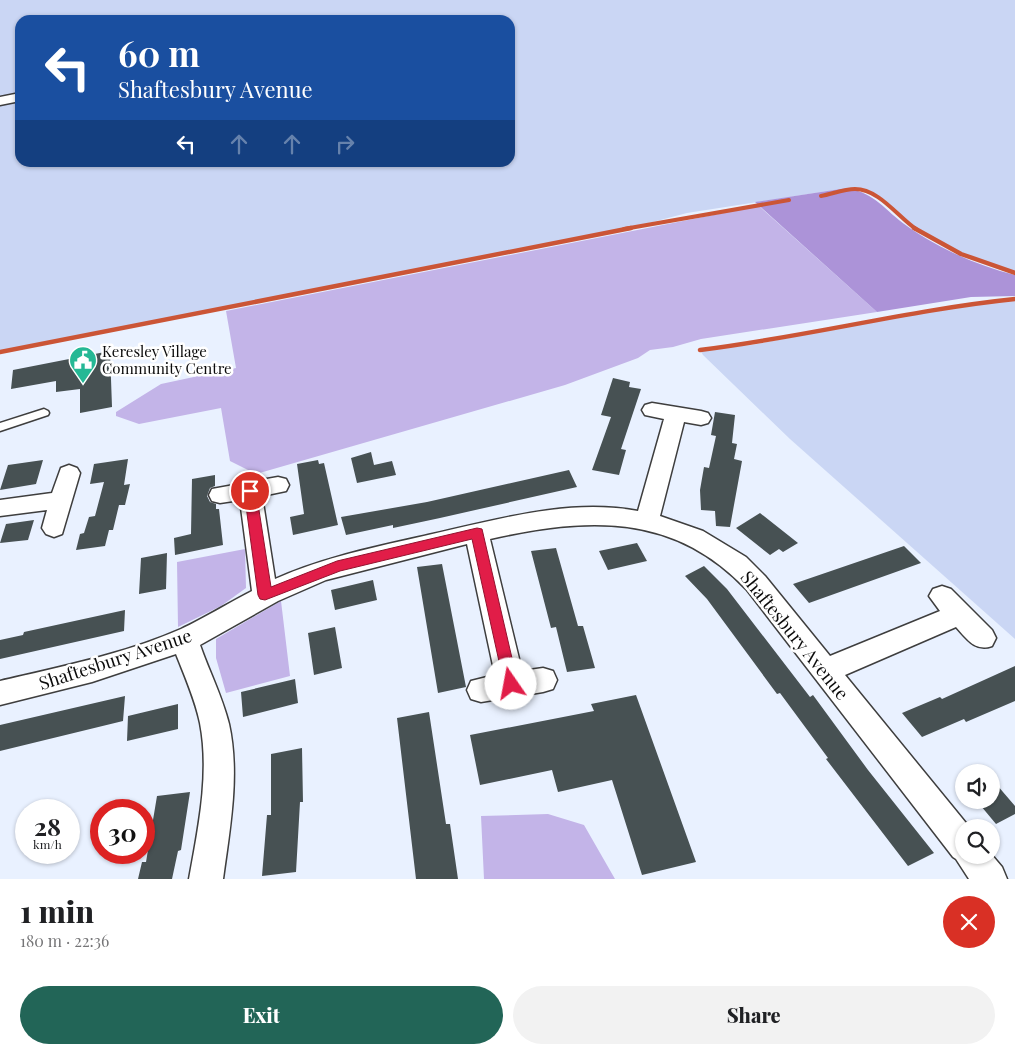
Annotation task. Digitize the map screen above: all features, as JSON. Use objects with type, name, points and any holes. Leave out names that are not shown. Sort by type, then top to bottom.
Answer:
[{"type":"street","points":[[0,101],[15,98]]},
{"type":"street","points":[[652,410],[701,418]]},
{"type":"street","points":[[647,520],[676,414]]},
{"type":"street","points":[[54,528],[69,473]]},
{"type":"street","points":[[220,495],[278,485]]},
{"type":"street","points":[[250,491],[265,595]]},
{"type":"street","points":[[0,508],[61,500]]},
{"type":"street","name":"Shaftesbury Avenue","points":[[0,693],[57,680],[185,640],[265,595],[337,566],[477,533],[569,515],[600,514],[647,520],[671,526],[732,558],[756,583],[955,835]]},
{"type":"street","points":[[477,533],[511,684]]},
{"type":"street","points":[[825,671],[950,605],[983,638]]},
{"type":"street","points":[[185,640],[214,724],[217,774],[214,830],[206,879]]},
{"type":"street","points":[[481,690],[543,680]]},
{"type":"street","points":[[978,864],[990,879]]},
{"type":"lane","points":[[0,427],[44,413]]},
{"type":"shaded area","points":[[0,0],[1015,0],[1015,273],[965,255],[937,242],[912,227],[876,197],[862,189],[847,188],[687,213],[626,229],[0,352],[0,103],[15,100],[15,167],[515,167],[515,15],[15,15],[15,96],[0,98]]},
{"type":"shaded area","points":[[847,188],[873,198],[907,226],[945,249],[987,267],[1015,275],[1015,296],[971,297],[877,312],[755,202]]},
{"type":"shaded area","points":[[759,206],[877,312],[701,339],[673,347],[650,350],[638,358],[565,385],[256,474],[230,461],[221,408],[139,424],[116,416],[116,412],[161,384],[236,368],[226,311]]},
{"type":"shaded area","points":[[1015,299],[1015,639],[790,439],[700,350],[752,345],[903,316]]},
{"type":"shaded area","points":[[245,549],[246,588],[221,606],[178,627],[177,562]]},
{"type":"shaded area","points":[[281,601],[290,676],[226,693],[216,658],[216,639]]},
{"type":"shaded area","points":[[548,814],[584,825],[615,879],[484,879],[481,816]]},
{"type":"building","name":"Keresley Village Community Centre","points":[[110,351],[112,407],[80,413],[80,389],[56,392],[56,381],[11,389],[13,370]]},
{"type":"building","points":[[613,378],[630,382],[629,387],[641,389],[621,449],[626,450],[619,475],[592,470],[611,417],[601,415]]},
{"type":"building","points":[[715,412],[735,415],[732,443],[737,444],[734,459],[742,461],[730,527],[716,526],[715,511],[701,510],[700,490],[704,467],[709,468],[716,436],[711,435]]},
{"type":"building","points":[[371,452],[374,465],[392,461],[396,475],[357,483],[351,458]]},
{"type":"building","points":[[128,459],[124,485],[130,484],[125,505],[119,505],[113,530],[109,530],[105,546],[76,550],[80,534],[84,533],[89,517],[95,516],[104,482],[90,484],[94,464]]},
{"type":"building","points":[[43,460],[36,484],[0,490],[8,465]]},
{"type":"building","points":[[318,460],[319,464],[324,463],[338,525],[293,535],[290,517],[304,514],[297,464]]},
{"type":"building","points":[[569,470],[577,487],[393,528],[393,525],[346,535],[341,517],[427,502]]},
{"type":"building","points":[[215,475],[215,486],[210,488],[207,496],[210,502],[216,504],[216,509],[219,509],[223,545],[175,555],[174,538],[191,534],[192,479]]},
{"type":"building","points":[[760,513],[798,543],[783,552],[779,549],[770,555],[736,528]]},
{"type":"building","points":[[34,520],[28,540],[0,543],[6,524]]},
{"type":"building","points":[[637,543],[647,561],[608,570],[599,551]]},
{"type":"building","points":[[904,546],[921,563],[809,603],[793,584]]},
{"type":"building","points":[[556,548],[578,626],[583,626],[595,668],[567,672],[556,627],[551,628],[531,551]]},
{"type":"building","points":[[167,553],[166,589],[139,594],[141,558]]},
{"type":"building","points":[[442,564],[466,687],[438,693],[417,567]]},
{"type":"building","points":[[704,566],[727,589],[810,697],[813,695],[868,770],[934,853],[908,866],[826,759],[828,758],[780,693],[777,694],[707,599],[685,576]]},
{"type":"building","points":[[373,580],[377,600],[335,610],[331,590]]},
{"type":"building","points":[[125,610],[124,631],[0,659],[0,640],[23,635],[24,632]]},
{"type":"building","points":[[335,627],[342,668],[314,675],[308,633]]},
{"type":"building","points":[[1015,666],[1015,701],[966,722],[964,719],[922,737],[902,713],[940,697],[942,699]]},
{"type":"building","points":[[295,679],[298,703],[243,717],[241,692]]},
{"type":"building","points":[[636,695],[696,862],[642,875],[612,780],[558,792],[552,770],[480,785],[470,735],[594,711],[591,704]]},
{"type":"building","points":[[125,696],[123,721],[0,751],[0,725]]},
{"type":"building","points":[[178,704],[178,729],[127,741],[128,716]]},
{"type":"building","points":[[429,712],[446,824],[450,824],[458,879],[416,879],[397,718]]},
{"type":"building","points":[[302,748],[303,802],[300,802],[296,872],[262,876],[267,815],[271,815],[271,754]]},
{"type":"building","points":[[1000,788],[1015,806],[1015,814],[1000,822],[1000,819],[992,819],[984,809],[1000,809]]},
{"type":"building","points":[[190,792],[181,850],[178,851],[172,879],[138,879],[142,864],[155,864],[155,808],[157,796]]},
{"type":"waterway","points":[[821,196],[851,189],[864,190],[880,198],[916,229]]},
{"type":"waterway","points":[[624,229],[789,200]]},
{"type":"waterway","points":[[0,352],[631,228]]},
{"type":"waterway","points":[[914,228],[961,254],[1015,273]]},
{"type":"waterway","points":[[700,350],[740,345],[936,310],[1015,299]]},
{"type":"place","name":"Keresley Village Community Centre","points":[[83,384]]},
{"type":"route","points":[[250,491],[265,595],[337,566],[477,533],[511,684]]}]
